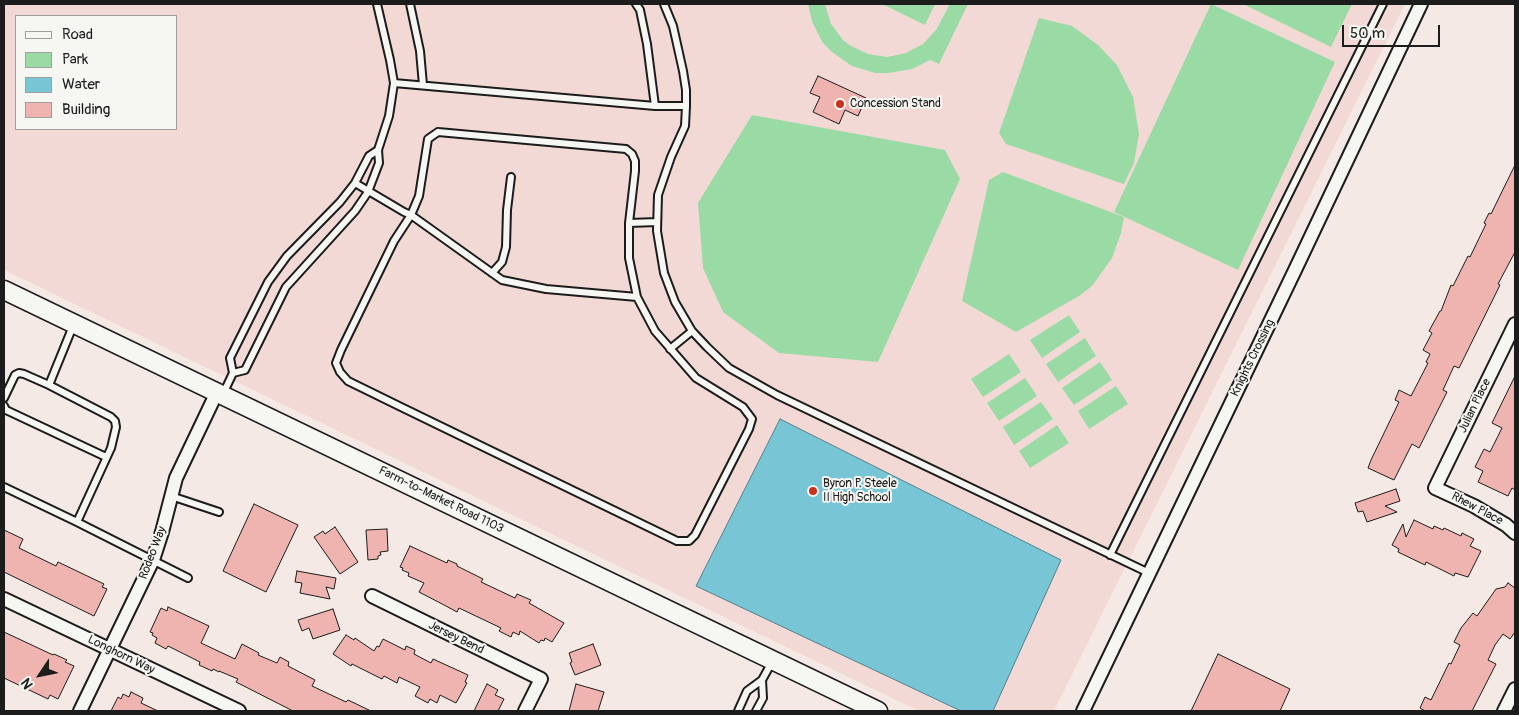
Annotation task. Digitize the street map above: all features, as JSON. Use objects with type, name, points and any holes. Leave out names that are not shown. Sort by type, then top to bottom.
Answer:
[{"type":"main road","name":"Farm-to-Market Road 1103","points":[[4,290],[878,711]]},
{"type":"street","name":"Knights Crossing","points":[[1083,711],[1301,259],[1421,4]]},
{"type":"street","name":"Julian Place","points":[[1436,488],[1515,324]]},
{"type":"street","name":"Rodeo Way","points":[[80,711],[153,560],[176,478],[219,394]]},
{"type":"street","name":"Rhew Place","points":[[1436,488],[1474,506],[1506,525],[1515,533]]},
{"type":"street","name":"Jersey Bend","points":[[372,596],[541,679],[525,711]]},
{"type":"street","name":"Longhorn Way","points":[[4,599],[239,711]]},
{"type":"street","points":[[1504,711],[1515,689]]},
{"type":"lane","points":[[219,394],[233,373],[245,370],[286,287],[355,211],[368,192],[379,163],[378,150],[390,116],[394,83],[378,4]]},
{"type":"lane","points":[[410,4],[420,51],[423,85]]},
{"type":"lane","points":[[636,4],[640,10],[647,44],[655,106]]},
{"type":"lane","points":[[664,4],[673,26],[681,62],[686,90],[686,106],[684,126],[658,195],[656,231],[664,273],[675,302],[692,330],[728,368],[777,396],[1149,573]]},
{"type":"lane","points":[[1110,555],[1383,4]]},
{"type":"lane","points":[[394,83],[655,106],[686,106]]},
{"type":"lane","points":[[438,132],[626,149],[632,154],[636,171],[629,223],[629,258],[637,297],[655,331],[696,378],[744,407],[752,419],[749,429],[695,535],[689,542],[678,541],[357,386],[348,381],[340,372],[336,362],[341,350],[394,241],[411,215],[419,196],[428,139],[438,132]]},
{"type":"lane","points":[[233,373],[230,358],[268,282],[286,256],[340,202],[356,183],[369,156],[378,150]]},
{"type":"lane","points":[[492,273],[502,262],[506,248],[507,210],[511,177]]},
{"type":"lane","points":[[356,183],[368,192],[411,215],[502,280],[546,289],[637,297]]},
{"type":"lane","points":[[629,223],[657,222]]},
{"type":"lane","points":[[49,385],[74,324]]},
{"type":"lane","points":[[670,349],[692,330]]},
{"type":"lane","points":[[4,398],[15,375],[24,374],[111,416],[115,421],[116,427],[111,448],[77,522]]},
{"type":"lane","points":[[4,406],[6,410],[106,457]]},
{"type":"lane","points":[[4,487],[188,578]]},
{"type":"lane","points":[[172,496],[219,512]]},
{"type":"lane","points":[[738,711],[747,692],[762,680],[773,661]]},
{"type":"lane","points":[[756,711],[762,698],[762,680]]},
{"type":"shaded area","name":"Byron P. Steele II High School","points":[[4,4],[1405,4],[1054,711],[919,711],[4,270]]},
{"type":"green space","points":[[808,4],[825,4],[831,24],[843,40],[851,46],[868,54],[887,57],[906,53],[923,44],[936,30],[950,4],[968,4],[939,64],[930,60],[912,69],[875,73],[852,66],[823,43],[812,21]]},
{"type":"green space","points":[[882,4],[935,4],[925,25]]},
{"type":"green space","points":[[1211,4],[1335,62],[1238,270],[1114,212]]},
{"type":"green space","points":[[1243,4],[1352,4],[1331,47]]},
{"type":"green space","points":[[1039,18],[1072,26],[1098,45],[1117,65],[1133,97],[1139,134],[1134,163],[1124,184],[1006,144],[999,133]]},
{"type":"green space","points":[[752,115],[945,150],[960,179],[878,362],[779,353],[723,312],[703,268],[698,203]]},
{"type":"green space","points":[[1003,172],[1124,217],[1121,233],[1112,258],[1092,286],[1079,296],[1016,332],[962,301],[989,180]]},
{"type":"green space","points":[[1069,315],[1080,332],[1042,358],[1030,340]]},
{"type":"green space","points":[[1085,338],[1096,356],[1058,382],[1046,364]]},
{"type":"green space","points":[[1009,354],[1021,372],[983,397],[971,379]]},
{"type":"green space","points":[[1100,362],[1112,380],[1074,405],[1062,388]]},
{"type":"green space","points":[[1025,378],[1037,396],[999,421],[987,403]]},
{"type":"green space","points":[[1116,386],[1128,404],[1089,429],[1078,411]]},
{"type":"green space","points":[[1041,402],[1053,419],[1014,445],[1003,427]]},
{"type":"green space","points":[[1057,425],[1069,443],[1030,468],[1019,451]]},
{"type":"water","points":[[780,419],[1061,560],[993,711],[961,711],[696,586]]},
{"type":"building","name":"Concession Stand","points":[[818,76],[866,98],[858,116],[845,110],[839,124],[813,112],[820,97],[810,93]]},
{"type":"building","points":[[1515,165],[1515,252],[1459,368],[1454,366],[1443,390],[1447,392],[1419,448],[1412,444],[1394,480],[1368,468],[1371,460],[1399,402],[1395,400],[1399,390],[1411,396],[1428,363],[1426,362],[1430,354],[1423,350],[1432,333],[1429,331],[1441,311],[1451,285],[1453,286],[1468,256],[1470,257],[1486,224],[1484,223],[1489,213],[1491,214]]},
{"type":"building","points":[[1515,376],[1515,490],[1512,488],[1508,496],[1478,482],[1483,471],[1475,467],[1484,449],[1490,452],[1502,428],[1492,423]]},
{"type":"building","points":[[1396,489],[1400,501],[1385,506],[1397,512],[1367,522],[1363,511],[1358,512],[1355,503]]},
{"type":"building","points":[[254,504],[298,525],[266,592],[223,571]]},
{"type":"building","points":[[1414,520],[1433,529],[1434,526],[1443,530],[1444,528],[1461,536],[1462,533],[1474,539],[1470,546],[1481,551],[1468,577],[1455,573],[1454,576],[1426,562],[1425,565],[1398,552],[1399,549],[1392,545],[1403,524],[1406,537]]},
{"type":"building","points":[[335,527],[358,562],[340,574],[314,537],[323,531],[325,534]]},
{"type":"building","points":[[387,529],[388,551],[380,552],[381,555],[378,556],[378,559],[368,560],[366,530]]},
{"type":"building","points":[[4,530],[23,539],[19,548],[56,566],[58,562],[104,584],[102,587],[107,589],[94,616],[4,572]]},
{"type":"building","points":[[410,546],[447,563],[448,560],[457,564],[457,566],[483,579],[481,582],[515,598],[517,594],[531,600],[529,603],[564,623],[552,642],[545,638],[544,641],[541,640],[539,643],[520,631],[519,635],[513,632],[511,637],[499,631],[501,628],[459,608],[457,612],[419,592],[424,583],[408,576],[409,573],[402,570],[403,568],[400,567]]},
{"type":"building","points":[[297,571],[336,578],[334,589],[326,587],[330,599],[300,593],[302,583],[295,582]]},
{"type":"building","points":[[1508,583],[1515,588],[1515,632],[1510,639],[1503,634],[1495,645],[1488,660],[1496,664],[1472,711],[1425,711],[1420,708],[1425,697],[1431,700],[1449,663],[1451,664],[1460,645],[1454,642],[1461,628],[1473,613],[1477,616],[1496,589],[1505,587]]},
{"type":"building","points":[[168,607],[209,626],[201,643],[235,659],[242,644],[259,653],[258,655],[277,663],[280,657],[289,662],[288,666],[315,680],[312,686],[371,711],[293,711],[236,682],[238,679],[199,665],[200,662],[168,646],[166,649],[155,643],[157,638],[150,632],[161,608],[167,611]]},
{"type":"building","points":[[333,609],[340,630],[313,639],[309,628],[302,631],[298,620]]},
{"type":"building","points":[[4,632],[67,660],[65,662],[74,666],[58,699],[50,695],[48,699],[4,678]]},
{"type":"building","points":[[346,635],[354,640],[355,638],[374,651],[377,646],[379,647],[383,639],[405,650],[406,646],[415,650],[414,654],[431,663],[433,659],[468,675],[465,682],[467,683],[456,703],[440,695],[437,703],[430,699],[428,703],[415,696],[420,687],[399,677],[397,683],[384,676],[382,679],[352,664],[351,666],[333,654]]},
{"type":"building","points":[[593,644],[601,665],[575,675],[570,663],[572,662],[569,653]]},
{"type":"building","points":[[1218,654],[1290,689],[1280,711],[1191,711]]},
{"type":"building","points":[[487,684],[498,690],[495,695],[504,699],[498,711],[474,711]]},
{"type":"building","points":[[576,684],[604,692],[598,711],[569,711]]},
{"type":"building","points":[[131,692],[143,698],[141,703],[158,711],[111,711],[118,697],[121,699],[123,694],[129,697]]},
{"type":"place","name":"Concession Stand","points":[[840,104]]},
{"type":"place","name":"Byron P. Steele II High School","points":[[813,491]]}]
